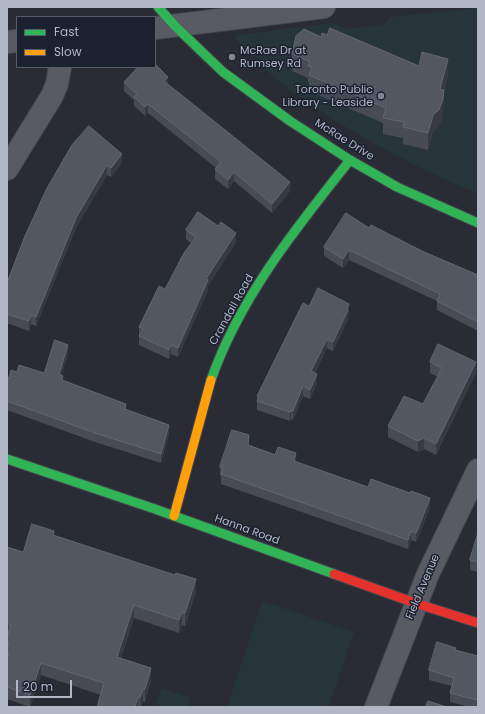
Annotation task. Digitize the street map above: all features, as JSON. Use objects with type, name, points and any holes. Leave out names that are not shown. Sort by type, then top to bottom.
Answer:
[{"type":"street","name":"McRae Drive","points":[[158,7],[165,27],[223,72],[290,120],[350,160],[398,187],[478,223]]},
{"type":"street","points":[[165,27],[324,7]]},
{"type":"street","points":[[7,169],[52,96],[57,84],[60,68]]},
{"type":"street","name":"Crandall Road","points":[[174,516],[208,392],[220,359],[234,328],[268,270],[297,227],[350,160]]},
{"type":"street","name":"Hanna Road","points":[[7,459],[174,516],[415,603],[478,623]]},
{"type":"street","name":"Field Avenue","points":[[376,707],[415,603],[478,470]]},
{"type":"shaded area","points":[[478,8],[478,194],[400,157],[326,115],[268,72],[236,40],[237,35],[332,23],[350,29],[385,24],[390,17]]},
{"type":"shaded area","points":[[262,601],[354,632],[329,707],[227,707]]},
{"type":"shaded area","points":[[162,688],[191,698],[188,707],[165,707],[156,704]]},
{"type":"building","name":"Toronto Public Library - Leaside","points":[[330,28],[419,66],[422,52],[448,59],[440,89],[444,90],[443,99],[439,110],[433,115],[428,133],[403,127],[404,122],[383,118],[386,108],[309,75],[312,67],[308,66],[310,62],[292,54],[296,36],[304,29],[321,37],[322,33],[327,35]]},
{"type":"building","points":[[156,65],[168,77],[164,81],[290,182],[272,204],[234,172],[228,180],[215,169],[221,162],[148,104],[145,107],[134,97],[137,94],[124,82],[137,68],[156,68]]},
{"type":"building","points":[[89,126],[122,154],[111,168],[107,165],[76,218],[36,317],[31,315],[29,321],[7,314],[7,283],[25,236],[47,188],[72,145]]},
{"type":"building","points":[[198,212],[218,226],[221,222],[236,233],[206,279],[208,280],[178,348],[171,345],[169,350],[139,336],[143,329],[139,327],[159,286],[165,289],[184,253],[196,237],[186,230]]},
{"type":"building","points":[[346,213],[369,228],[371,225],[424,252],[478,275],[478,322],[437,301],[440,294],[349,250],[343,259],[324,247]]},
{"type":"building","points":[[318,288],[349,304],[348,310],[333,342],[327,339],[311,371],[317,374],[310,390],[303,386],[293,411],[291,410],[290,412],[257,401],[259,397],[257,396],[303,303],[309,306]]},
{"type":"building","points":[[55,340],[68,345],[59,374],[63,376],[62,380],[126,404],[125,409],[169,425],[161,454],[95,433],[7,401],[7,377],[9,378],[11,370],[17,372],[19,365],[44,373]]},
{"type":"building","points":[[438,344],[476,362],[436,444],[424,438],[418,441],[388,426],[404,396],[423,404],[442,368],[430,362]]},
{"type":"building","points":[[232,430],[249,435],[248,445],[275,455],[278,447],[296,453],[294,461],[368,487],[371,479],[410,493],[411,491],[430,498],[416,533],[411,531],[408,540],[221,474],[223,468],[220,467]]},
{"type":"building","points":[[32,524],[54,531],[53,535],[175,575],[176,573],[196,579],[185,613],[182,612],[179,620],[134,605],[117,657],[151,668],[145,689],[143,689],[140,698],[138,697],[135,707],[97,707],[104,683],[41,663],[30,695],[7,687],[7,658],[9,653],[7,653],[7,650],[9,643],[7,642],[7,637],[11,625],[7,623],[7,547],[23,552]]},
{"type":"building","points":[[478,533],[478,562],[470,560]]},
{"type":"building","points":[[437,642],[456,648],[455,650],[478,656],[478,700],[450,693],[454,678],[429,670]]},
{"type":"building","points":[[428,701],[447,707],[426,707]]},
{"type":"traffic: fast","points":[[158,7],[175,26],[223,72],[290,121],[350,160],[397,187],[478,223]]},
{"type":"traffic: fast","points":[[211,380],[237,320],[253,292],[290,238],[350,160]]},
{"type":"traffic: fast","points":[[7,459],[155,509],[334,574]]},
{"type":"traffic: slow","points":[[174,516],[211,380]]},
{"type":"traffic: jam","points":[[334,574],[415,603],[478,623]]},
{"type":"place","name":"McRae Dr at Rumsey Rd","points":[[232,57]]},
{"type":"place","name":"Toronto Public Library - Leaside","points":[[381,96]]}]
